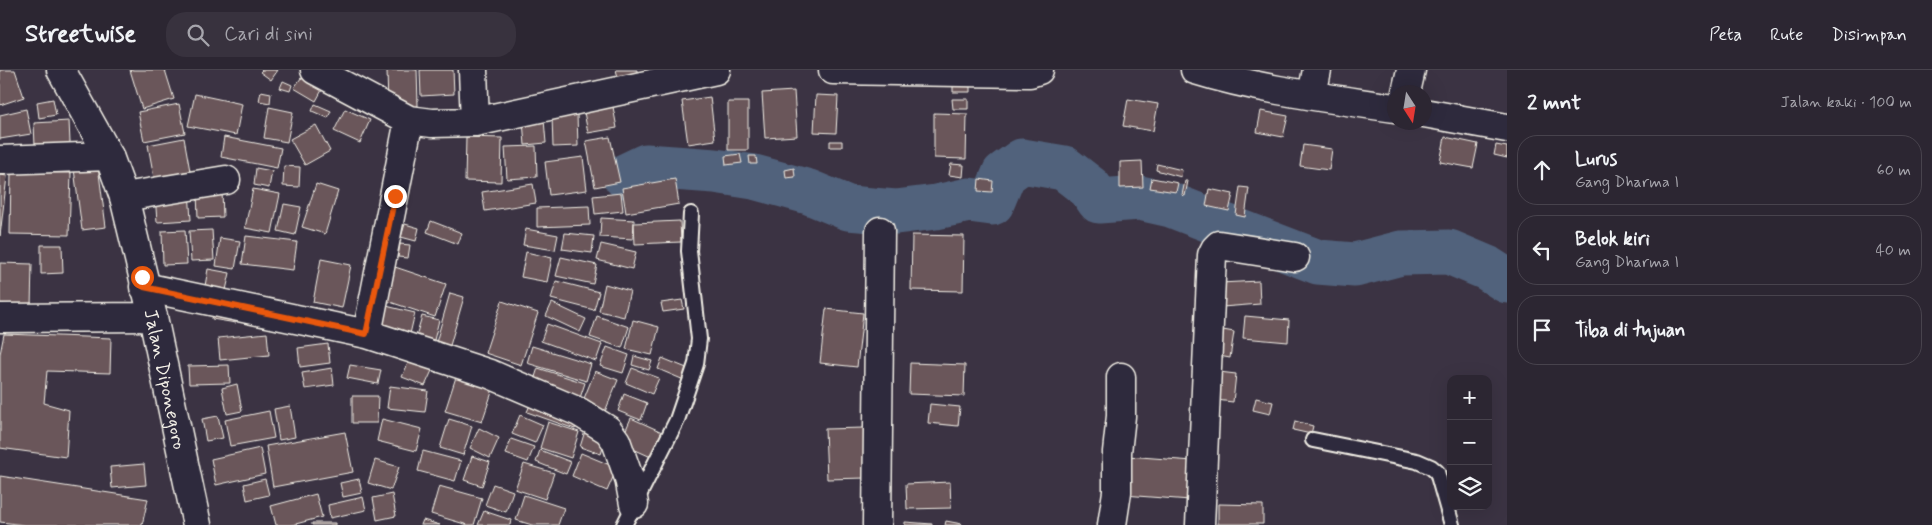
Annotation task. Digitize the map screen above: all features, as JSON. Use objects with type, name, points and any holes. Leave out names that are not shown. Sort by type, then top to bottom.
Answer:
[{"type":"street","name":"Jalan Diponegoro","points":[[61,70],[109,156],[124,197],[144,287],[153,317],[197,525]]},
{"type":"street","points":[[315,70],[409,120],[432,123],[475,122],[716,70]]},
{"type":"street","points":[[473,70],[475,122]]},
{"type":"street","points":[[833,70],[1030,73],[1039,70]]},
{"type":"street","points":[[1195,70],[1215,76],[1315,83],[1387,106]]},
{"type":"street","points":[[1408,85],[1411,70]]},
{"type":"street","points":[[1432,114],[1507,128]]},
{"type":"street","points":[[366,334],[409,120]]},
{"type":"street","points":[[0,160],[109,156]]},
{"type":"street","points":[[124,197],[226,180]]},
{"type":"street","points":[[877,525],[880,231]]},
{"type":"street","points":[[1200,525],[1212,255],[1214,249],[1219,245],[1295,257]]},
{"type":"street","points":[[144,287],[366,334],[490,374],[579,412],[608,430],[616,441],[629,478],[629,514]]},
{"type":"street","points":[[0,318],[153,317]]},
{"type":"street","points":[[1112,525],[1117,492],[1121,377]]},
{"type":"lane","points":[[629,514],[677,420],[696,364],[699,339],[689,251],[691,214]]},
{"type":"lane","points":[[1313,440],[1417,462],[1430,467],[1437,472],[1452,525]]},
{"type":"building","points":[[0,70],[15,70],[24,97],[0,105]]},
{"type":"building","points":[[130,70],[165,70],[174,99],[142,109]]},
{"type":"building","points":[[262,70],[278,70],[271,80],[260,72]]},
{"type":"building","points":[[387,70],[417,70],[418,106],[388,107]]},
{"type":"building","points":[[420,70],[453,70],[454,94],[421,96]]},
{"type":"building","points":[[616,70],[637,70],[637,73],[618,77]]},
{"type":"building","points":[[301,78],[322,90],[316,101],[294,88]]},
{"type":"building","points":[[283,81],[292,85],[290,91],[280,88]]},
{"type":"building","points":[[953,86],[970,86],[970,92],[953,92]]},
{"type":"building","points":[[261,91],[271,93],[270,103],[259,101]]},
{"type":"building","points":[[794,91],[797,136],[765,138],[762,93]]},
{"type":"building","points":[[195,94],[242,104],[236,135],[188,126]]},
{"type":"building","points":[[816,95],[838,96],[836,133],[814,132]]},
{"type":"building","points":[[710,97],[715,140],[688,144],[682,101]]},
{"type":"building","points":[[53,99],[56,115],[39,118],[37,102]]},
{"type":"building","points":[[952,99],[968,99],[968,109],[953,109]]},
{"type":"building","points":[[1128,99],[1158,104],[1153,131],[1123,126]]},
{"type":"building","points":[[728,102],[748,102],[748,150],[728,150]]},
{"type":"building","points":[[179,104],[185,133],[144,141],[138,112]]},
{"type":"building","points":[[315,104],[331,111],[328,118],[312,111]]},
{"type":"building","points":[[269,107],[293,112],[287,142],[264,138]]},
{"type":"building","points":[[613,107],[617,128],[588,133],[584,112]]},
{"type":"building","points":[[26,109],[31,134],[0,139],[0,115]]},
{"type":"building","points":[[345,109],[370,120],[360,143],[334,131]]},
{"type":"building","points":[[1261,111],[1288,116],[1283,137],[1257,132]]},
{"type":"building","points":[[934,113],[967,114],[966,159],[934,158]]},
{"type":"building","points":[[577,115],[578,146],[553,147],[552,116]]},
{"type":"building","points":[[544,120],[546,143],[525,145],[523,121]]},
{"type":"building","points":[[69,121],[70,143],[35,146],[34,123]]},
{"type":"building","points":[[316,125],[330,151],[305,165],[290,139]]},
{"type":"building","points":[[224,137],[281,148],[277,168],[221,157]]},
{"type":"building","points":[[466,137],[502,138],[501,182],[465,181]]},
{"type":"building","points":[[610,137],[620,182],[595,187],[586,141]]},
{"type":"building","points":[[1445,137],[1478,144],[1473,168],[1440,162]]},
{"type":"building","points":[[184,138],[190,171],[154,178],[148,145]]},
{"type":"building","points":[[830,141],[842,141],[842,147],[830,147]]},
{"type":"building","points":[[1303,145],[1332,149],[1329,170],[1300,166]]},
{"type":"building","points":[[1496,145],[1507,147],[1507,158],[1494,155]]},
{"type":"building","points":[[536,146],[537,177],[507,179],[505,147]]},
{"type":"building","points":[[740,154],[742,163],[726,165],[725,156]]},
{"type":"building","points":[[749,156],[756,156],[757,164],[750,164]]},
{"type":"building","points":[[583,157],[587,190],[549,195],[545,162]]},
{"type":"building","points":[[1142,161],[1143,187],[1120,188],[1120,162]]},
{"type":"building","points":[[951,164],[964,165],[963,177],[949,175]]},
{"type":"building","points":[[1157,164],[1182,170],[1181,177],[1156,170]]},
{"type":"building","points":[[98,166],[106,227],[82,230],[74,169]]},
{"type":"building","points":[[284,166],[300,167],[299,187],[283,186]]},
{"type":"building","points":[[256,168],[272,171],[269,188],[254,185]]},
{"type":"building","points":[[794,168],[795,177],[786,178],[785,170]]},
{"type":"building","points":[[11,172],[71,173],[69,235],[10,234]]},
{"type":"building","points":[[0,175],[7,176],[0,236]]},
{"type":"building","points":[[1152,178],[1178,183],[1176,192],[1150,188]]},
{"type":"building","points":[[675,179],[679,204],[626,213],[622,188]]},
{"type":"building","points":[[979,179],[993,181],[992,192],[978,191]]},
{"type":"building","points":[[1185,181],[1188,181],[1185,196],[1182,195]]},
{"type":"building","points":[[316,184],[338,191],[325,234],[302,227]]},
{"type":"building","points":[[533,184],[536,203],[485,211],[482,192]]},
{"type":"building","points":[[1240,187],[1249,188],[1245,217],[1236,215]]},
{"type":"building","points":[[253,189],[280,194],[272,233],[245,228]]},
{"type":"building","points":[[1209,189],[1233,194],[1229,211],[1206,206]]},
{"type":"building","points":[[189,191],[191,220],[157,222],[155,194]]},
{"type":"building","points":[[222,191],[223,217],[198,218],[197,192]]},
{"type":"building","points":[[621,193],[623,211],[595,214],[593,196]]},
{"type":"building","points":[[284,204],[301,207],[295,235],[278,231]]},
{"type":"building","points":[[589,206],[590,225],[537,227],[537,208]]},
{"type":"building","points":[[601,218],[634,220],[633,239],[600,237]]},
{"type":"building","points":[[431,221],[462,233],[458,244],[427,232]]},
{"type":"building","points":[[680,221],[681,242],[635,244],[634,223]]},
{"type":"building","points":[[405,224],[419,228],[416,241],[401,237]]},
{"type":"building","points":[[526,229],[558,235],[555,250],[523,245]]},
{"type":"building","points":[[185,230],[187,264],[163,265],[162,231]]},
{"type":"building","points":[[212,230],[214,260],[191,261],[189,231]]},
{"type":"building","points":[[565,233],[594,236],[592,253],[562,249]]},
{"type":"building","points":[[912,235],[964,236],[963,291],[911,290]]},
{"type":"building","points":[[246,236],[297,242],[293,270],[242,264]]},
{"type":"building","points":[[220,238],[240,241],[235,269],[216,266]]},
{"type":"building","points":[[400,244],[410,245],[408,258],[398,257]]},
{"type":"building","points":[[601,244],[636,252],[632,269],[597,260]]},
{"type":"building","points":[[41,245],[62,245],[63,273],[41,274]]},
{"type":"building","points":[[526,252],[552,258],[547,282],[521,277]]},
{"type":"building","points":[[561,257],[597,265],[593,284],[556,276]]},
{"type":"building","points":[[321,259],[351,265],[342,308],[313,302]]},
{"type":"building","points":[[0,263],[32,264],[31,307],[0,306]]},
{"type":"building","points":[[395,267],[446,284],[435,317],[384,300]]},
{"type":"building","points":[[208,269],[230,273],[226,290],[205,286]]},
{"type":"building","points":[[556,281],[599,292],[594,310],[551,299]]},
{"type":"building","points":[[1259,281],[1260,304],[1222,307],[1220,283]]},
{"type":"building","points":[[605,284],[630,291],[624,317],[599,311]]},
{"type":"building","points":[[450,293],[464,297],[449,349],[435,346]]},
{"type":"building","points":[[682,300],[684,309],[663,312],[661,303]]},
{"type":"building","points":[[502,301],[538,313],[521,365],[485,353]]},
{"type":"building","points":[[552,303],[586,319],[580,332],[546,316]]},
{"type":"building","points":[[382,305],[415,313],[410,334],[377,326]]},
{"type":"building","points":[[214,308],[238,313],[236,323],[212,319]]},
{"type":"building","points":[[826,309],[863,313],[857,367],[820,363]]},
{"type":"building","points":[[422,316],[439,320],[432,348],[414,343]]},
{"type":"building","points":[[597,316],[629,327],[622,348],[590,337]]},
{"type":"building","points":[[1245,316],[1289,320],[1288,342],[1243,338]]},
{"type":"building","points":[[633,320],[659,327],[652,355],[626,349]]},
{"type":"building","points":[[547,324],[602,344],[596,361],[541,341]]},
{"type":"building","points":[[1223,330],[1234,332],[1230,358],[1219,356]]},
{"type":"building","points":[[267,333],[269,355],[220,360],[218,338]]},
{"type":"building","points":[[4,334],[111,338],[110,373],[47,371],[44,403],[69,410],[66,457],[0,448],[0,354]]},
{"type":"building","points":[[328,344],[330,363],[300,367],[298,348]]},
{"type":"building","points":[[532,346],[591,364],[586,381],[527,363]]},
{"type":"building","points":[[607,347],[629,355],[623,373],[600,366]]},
{"type":"building","points":[[412,354],[435,364],[425,386],[402,377]]},
{"type":"building","points":[[634,356],[652,361],[649,370],[632,365]]},
{"type":"building","points":[[662,358],[689,369],[684,380],[658,369]]},
{"type":"building","points":[[910,363],[965,365],[964,396],[909,394]]},
{"type":"building","points":[[229,365],[230,383],[189,384],[188,366]]},
{"type":"building","points":[[350,365],[381,370],[378,384],[347,378]]},
{"type":"building","points":[[332,368],[334,385],[305,389],[302,373]]},
{"type":"building","points":[[538,368],[585,383],[578,404],[531,389]]},
{"type":"building","points":[[632,368],[659,378],[652,394],[626,383]]},
{"type":"building","points":[[595,371],[618,380],[604,414],[581,406]]},
{"type":"building","points":[[1219,372],[1236,374],[1233,402],[1216,400]]},
{"type":"building","points":[[456,377],[493,389],[482,422],[445,411]]},
{"type":"building","points":[[237,384],[242,411],[227,414],[222,388]]},
{"type":"building","points":[[390,386],[428,391],[425,412],[387,408]]},
{"type":"building","points":[[624,394],[647,403],[641,420],[618,411]]},
{"type":"building","points":[[352,396],[378,396],[377,423],[352,423]]},
{"type":"building","points":[[1256,398],[1273,402],[1270,414],[1253,410]]},
{"type":"building","points":[[532,400],[580,417],[575,429],[527,412]]},
{"type":"building","points":[[930,404],[960,407],[958,426],[928,423]]},
{"type":"building","points":[[290,406],[295,437],[279,440],[274,409]]},
{"type":"building","points":[[269,411],[274,438],[230,446],[225,420]]},
{"type":"building","points":[[520,415],[543,425],[535,443],[512,434]]},
{"type":"building","points":[[218,416],[223,438],[206,441],[202,419]]},
{"type":"building","points":[[631,418],[662,432],[651,457],[620,443]]},
{"type":"building","points":[[382,419],[422,429],[416,451],[377,441]]},
{"type":"building","points":[[449,419],[472,426],[463,455],[440,448]]},
{"type":"building","points":[[1295,421],[1313,426],[1311,434],[1293,430]]},
{"type":"building","points":[[548,422],[579,432],[571,458],[540,448]]},
{"type":"building","points":[[479,428],[499,438],[490,458],[470,448]]},
{"type":"building","points":[[864,428],[865,478],[827,479],[825,429]]},
{"type":"building","points":[[585,431],[606,438],[601,454],[580,447]]},
{"type":"building","points":[[345,432],[353,472],[273,487],[266,446]]},
{"type":"building","points":[[511,439],[534,447],[528,462],[506,454]]},
{"type":"building","points":[[260,448],[265,474],[216,485],[211,459]]},
{"type":"building","points":[[540,450],[571,462],[566,474],[536,462]]},
{"type":"building","points":[[423,451],[461,461],[455,481],[418,471]]},
{"type":"building","points":[[581,453],[617,468],[607,491],[572,476]]},
{"type":"building","points":[[472,456],[490,462],[482,486],[464,480]]},
{"type":"building","points":[[1127,456],[1193,461],[1190,500],[1124,495]]},
{"type":"building","points":[[375,460],[399,467],[391,490],[368,483]]},
{"type":"building","points":[[144,464],[146,485],[112,488],[110,467]]},
{"type":"building","points":[[524,464],[554,473],[545,499],[515,489]]},
{"type":"building","points":[[0,476],[148,499],[142,525],[25,525],[0,522]]},
{"type":"building","points":[[265,479],[269,495],[247,500],[244,484]]},
{"type":"building","points":[[359,479],[362,493],[343,497],[340,483]]},
{"type":"building","points":[[950,482],[951,508],[907,509],[906,484]]},
{"type":"building","points":[[493,484],[513,491],[506,512],[485,505]]},
{"type":"building","points":[[439,486],[482,498],[474,525],[431,514]]},
{"type":"building","points":[[316,494],[322,517],[292,525],[276,525],[271,506]]},
{"type":"building","points":[[392,494],[396,516],[377,520],[373,498]]},
{"type":"building","points":[[524,495],[564,508],[558,525],[532,525],[516,520]]},
{"type":"building","points":[[363,497],[366,510],[330,518],[328,505]]},
{"type":"building","points":[[1218,504],[1263,505],[1263,524],[1218,524]]},
{"type":"building","points":[[484,511],[511,520],[510,525],[478,525]]},
{"type":"building","points":[[423,520],[440,525],[421,525]]},
{"type":"building","points":[[946,521],[962,524],[962,525],[945,525]]},
{"type":"building","points":[[905,522],[932,524],[932,525],[905,525]]},
{"type":"building","points":[[312,523],[335,523],[335,525],[312,525]]},
{"type":"waterway","points":[[625,176],[646,166],[715,171],[754,177],[809,192],[848,208],[896,212],[936,207],[969,200],[992,203],[1004,174],[1022,161],[1064,168],[1090,188],[1099,201],[1140,198],[1171,205],[1318,262],[1355,265],[1401,253],[1449,252],[1487,268],[1507,281]]},
{"type":"route","points":[[142,277],[144,287],[366,334],[395,196]]}]
